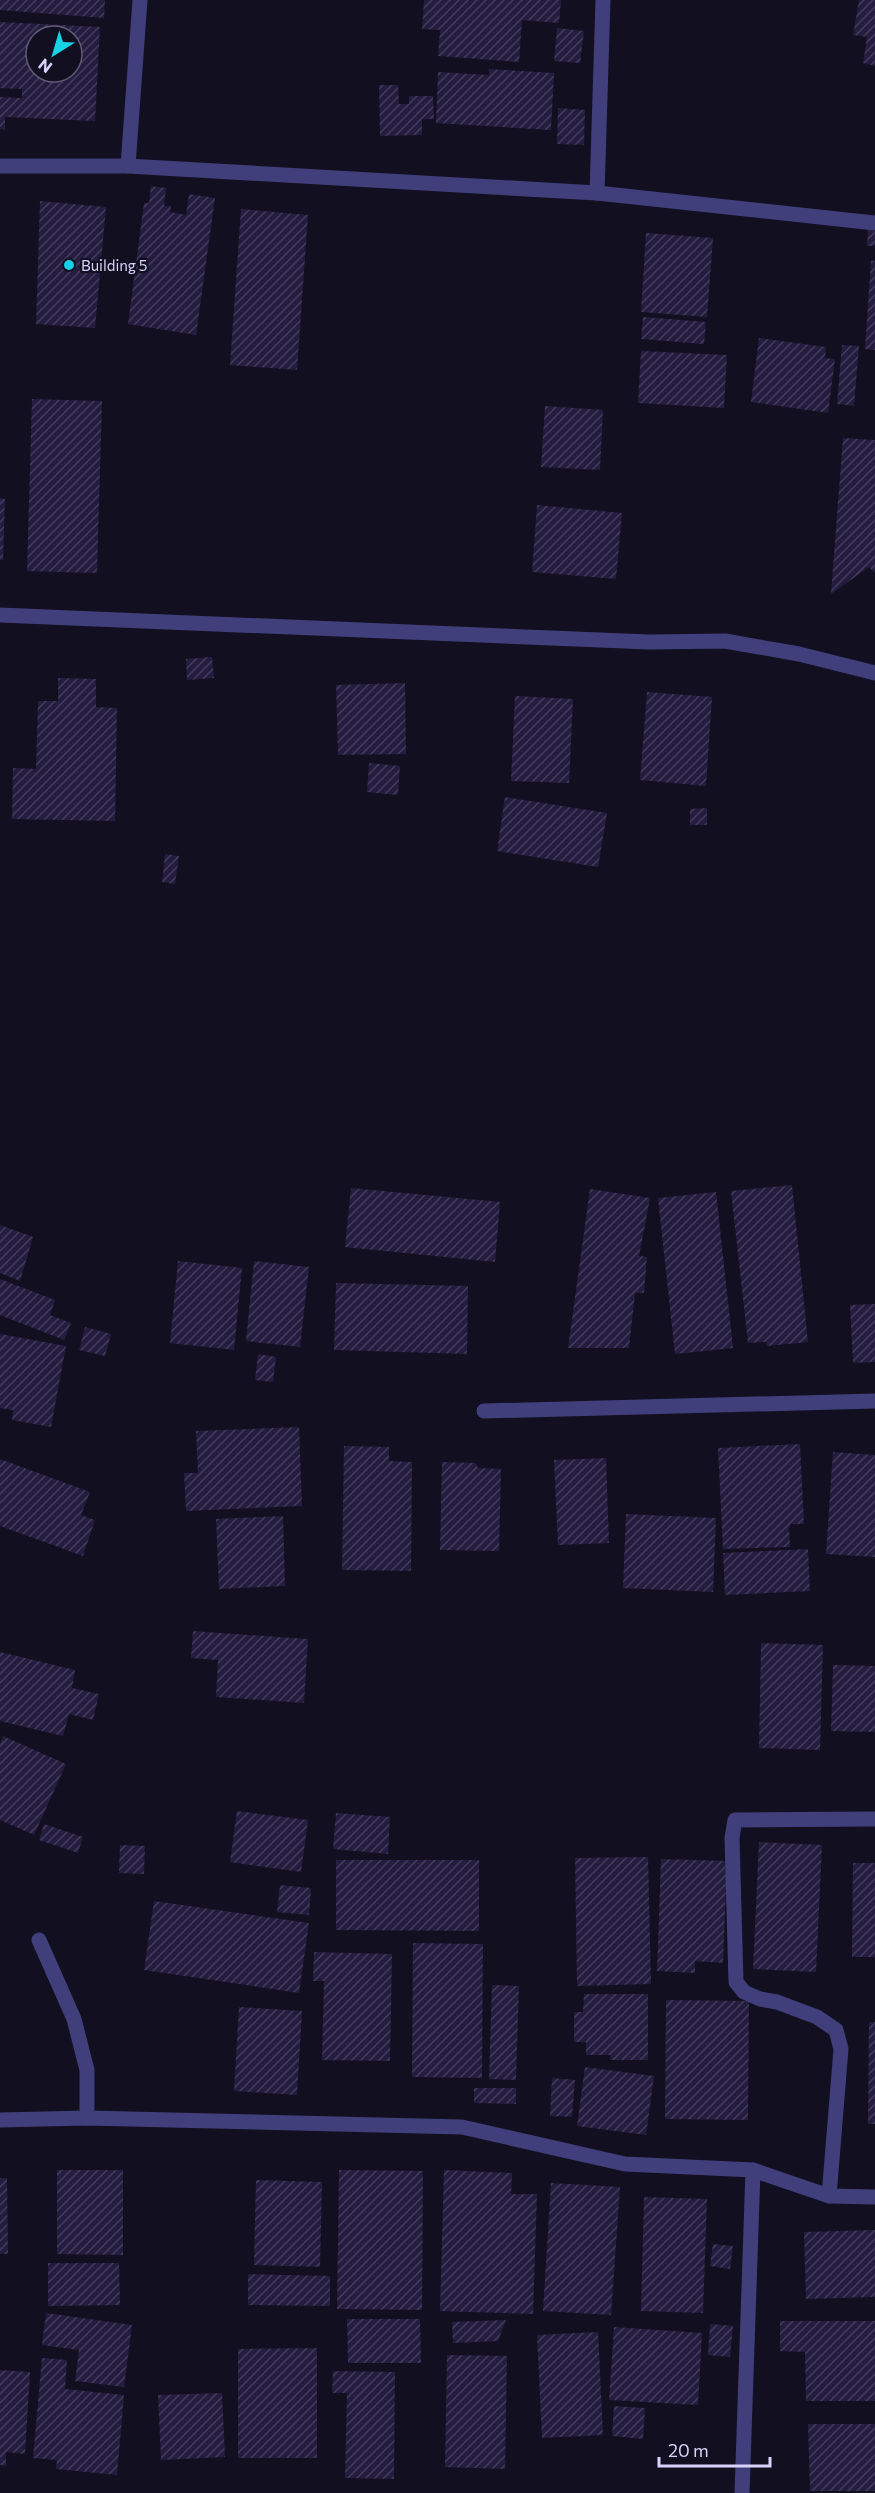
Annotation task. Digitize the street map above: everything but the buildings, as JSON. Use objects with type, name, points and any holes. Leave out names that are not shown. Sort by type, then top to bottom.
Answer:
[{"type":"street","points":[[128,166],[140,0]]},
{"type":"street","points":[[597,193],[603,0]]},
{"type":"street","points":[[0,166],[128,166],[597,193],[875,223]]},
{"type":"street","points":[[0,615],[649,642],[725,641],[799,654],[875,674]]},
{"type":"street","points":[[484,1411],[875,1401]]},
{"type":"street","points":[[829,2196],[841,2049],[836,2030],[817,2017],[744,1992],[736,1982],[732,1838],[735,1820],[875,1819]]},
{"type":"street","points":[[39,1940],[74,2019],[87,2070],[87,2118]]},
{"type":"street","points":[[0,2120],[87,2118],[462,2127],[625,2164],[753,2170],[829,2196],[875,2197]]},
{"type":"street","points":[[742,2493],[753,2170]]},
{"type":"place","name":"Building 5","points":[[69,265]]}]
